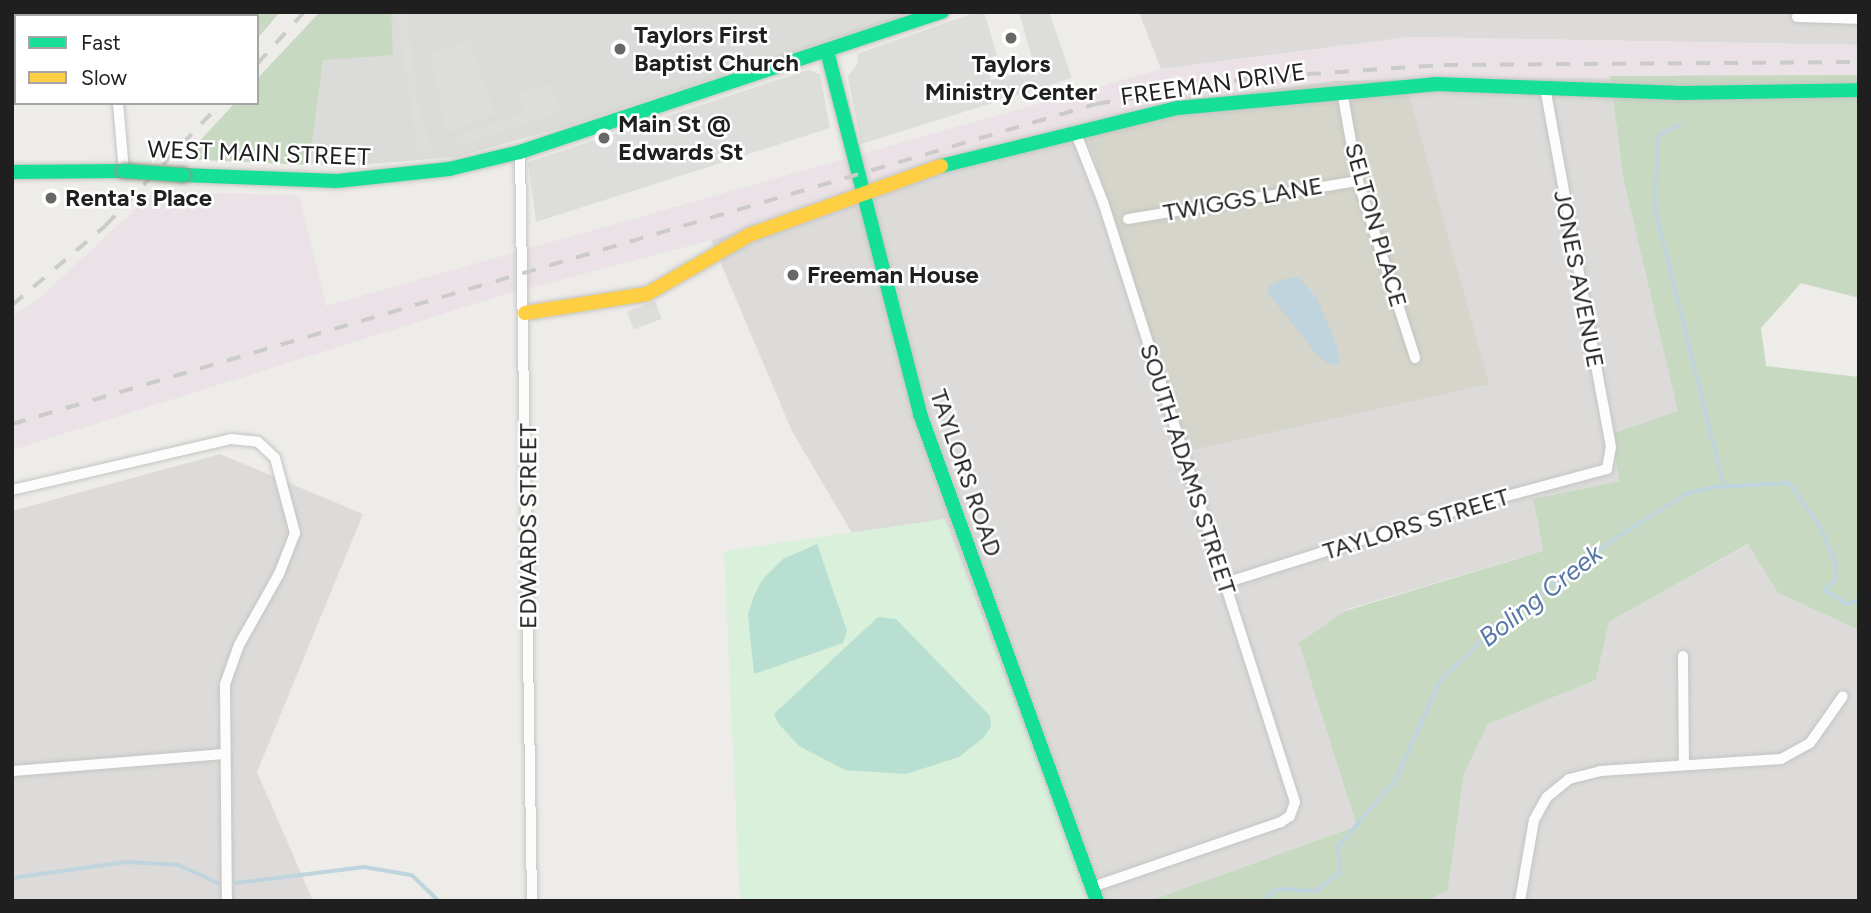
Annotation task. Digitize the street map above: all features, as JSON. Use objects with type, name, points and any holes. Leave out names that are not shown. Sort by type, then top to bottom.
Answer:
[{"type":"street","name":"WEST MAIN STREET","points":[[12,172],[124,171],[302,181],[377,179],[449,169],[520,152],[942,12]]},
{"type":"street","points":[[1797,17],[1859,19]]},
{"type":"street","name":"TAYLORS ROAD","points":[[827,51],[862,198],[920,414],[1095,894]]},
{"type":"street","name":"FREEMAN DRIVE","points":[[525,313],[647,294],[749,236],[862,198],[946,164],[1178,108],[1435,84],[1676,93],[1859,90]]},
{"type":"street","name":"JONES AVENUE","points":[[1545,88],[1611,447],[1607,469]]},
{"type":"street","name":"SELTON PLACE","points":[[1342,91],[1358,181],[1415,358]]},
{"type":"street","points":[[118,105],[124,171]]},
{"type":"street","name":"SOUTH ADAMS STREET","points":[[1075,131],[1103,202],[1294,808],[1281,822],[1095,894]]},
{"type":"street","name":"EDWARDS STREET","points":[[520,152],[525,313],[533,901]]},
{"type":"street","name":"TWIGGS LANE","points":[[1128,219],[1358,181]]},
{"type":"street","points":[[12,490],[231,439],[251,440],[269,449],[278,465],[294,540],[230,666],[223,704],[222,754],[228,901]]},
{"type":"street","name":"TAYLORS STREET","points":[[1225,583],[1466,507],[1607,469]]},
{"type":"street","points":[[1683,656],[1684,765]]},
{"type":"street","points":[[1520,901],[1534,820],[1557,787],[1600,771],[1752,763],[1790,756],[1825,727],[1843,696]]},
{"type":"street","points":[[12,771],[222,754]]},
{"type":"shaded area","points":[[320,12],[916,12],[571,125],[457,157],[343,166],[183,159],[233,105],[259,105],[259,77]]},
{"type":"shaded area","points":[[396,12],[407,12],[418,103],[431,148],[418,151]]},
{"type":"shaded area","points":[[977,12],[984,12],[997,55],[986,59],[991,80],[1035,69],[1019,12],[1049,12],[1072,78],[861,144],[848,77],[858,62],[857,54]]},
{"type":"shaded area","points":[[1139,12],[1859,12],[1859,45],[1410,37],[1161,69]]},
{"type":"shaded area","points":[[1410,37],[1859,45],[1859,75],[1335,81],[1199,99],[854,190],[712,240],[503,295],[12,450],[12,316],[36,301],[154,192],[299,195],[326,306],[1161,69]]},
{"type":"shaded area","points":[[470,40],[495,114],[446,133],[431,53]]},
{"type":"shaded area","points":[[808,70],[820,74],[830,128],[536,222],[528,162]]},
{"type":"shaded area","points":[[1610,76],[1623,177],[1679,411],[1611,434],[1619,481],[1533,499],[1543,551],[1345,610],[1357,826],[1149,901],[1090,901],[945,519],[852,533],[792,431],[711,240],[854,190],[1084,127],[1126,262],[1405,80]]},
{"type":"shaded area","points":[[1405,80],[1489,384],[1188,451],[1084,127],[1199,99],[1335,81]]},
{"type":"shaded area","points":[[551,84],[561,111],[458,146],[455,137],[526,113],[520,94]]},
{"type":"shaded area","points":[[655,301],[662,319],[634,329],[627,312]]},
{"type":"shaded area","points":[[220,454],[363,514],[257,772],[313,901],[12,901],[12,511]]},
{"type":"shaded area","points":[[1749,544],[1778,593],[1859,630],[1859,901],[1427,901],[1448,890],[1464,774],[1488,724],[1596,680],[1609,622]]},
{"type":"green space","points":[[196,12],[280,12],[259,37],[259,14]]},
{"type":"green space","points":[[320,12],[391,12],[393,55],[323,60],[309,165],[183,159],[233,105],[259,105],[259,77]]},
{"type":"green space","points":[[1859,75],[1859,298],[1801,283],[1761,328],[1766,366],[1859,377],[1859,630],[1778,593],[1748,544],[1609,622],[1596,680],[1488,724],[1464,774],[1448,890],[1427,901],[1149,901],[1357,826],[1299,643],[1345,611],[1543,551],[1533,499],[1619,481],[1611,434],[1678,411],[1623,177],[1610,76]]},
{"type":"green space","points":[[945,519],[1090,901],[740,901],[724,551]]},
{"type":"green space","points":[[817,544],[847,631],[843,643],[754,674],[748,615],[754,596],[762,580],[783,559]]},
{"type":"green space","points":[[878,617],[896,619],[990,716],[991,727],[983,738],[959,757],[906,774],[845,770],[799,746],[778,723],[774,714]]},
{"type":"water","points":[[1287,278],[1299,278],[1317,298],[1338,349],[1339,364],[1327,363],[1318,356],[1268,293],[1269,286]]},
{"type":"waterway","points":[[1680,125],[1659,136],[1655,207],[1724,486]]},
{"type":"waterway","name":"Boling Creek","points":[[1261,901],[1278,889],[1317,891],[1340,873],[1338,847],[1395,781],[1440,681],[1499,625],[1614,539],[1688,493],[1714,487],[1789,483],[1819,524],[1836,563],[1836,580],[1825,590],[1847,604],[1859,600]]},
{"type":"waterway","name":"Boling Creek","points":[[12,878],[126,862],[179,865],[218,883]]},
{"type":"waterway","name":"Boling Creek","points":[[236,883],[364,867],[412,875],[439,901]]},
{"type":"railway","points":[[259,62],[304,12]]},
{"type":"railway","points":[[12,424],[1096,104],[1251,78],[1444,65],[1859,62]]},
{"type":"railway","points":[[12,305],[105,226],[219,105]]},
{"type":"traffic: fast","points":[[183,175],[337,181],[449,169],[520,152],[942,12]]},
{"type":"traffic: fast","points":[[827,51],[920,414],[1097,901]]},
{"type":"traffic: fast","points":[[941,166],[1178,108],[1435,84],[1676,93],[1859,90]]},
{"type":"traffic: fast","points":[[12,172],[124,171]]},
{"type":"traffic: fast","points":[[124,171],[183,175]]},
{"type":"traffic: slow","points":[[525,313],[647,294],[749,235],[941,166]]},
{"type":"place","name":"Taylors Ministry Center","points":[[1011,38]]},
{"type":"place","name":"Taylors First Baptist Church","points":[[620,49]]},
{"type":"place","name":"Main St @ Edwards St","points":[[604,138]]},
{"type":"place","name":"Renta's Place","points":[[51,198]]},
{"type":"place","name":"Freeman House","points":[[793,275]]}]
